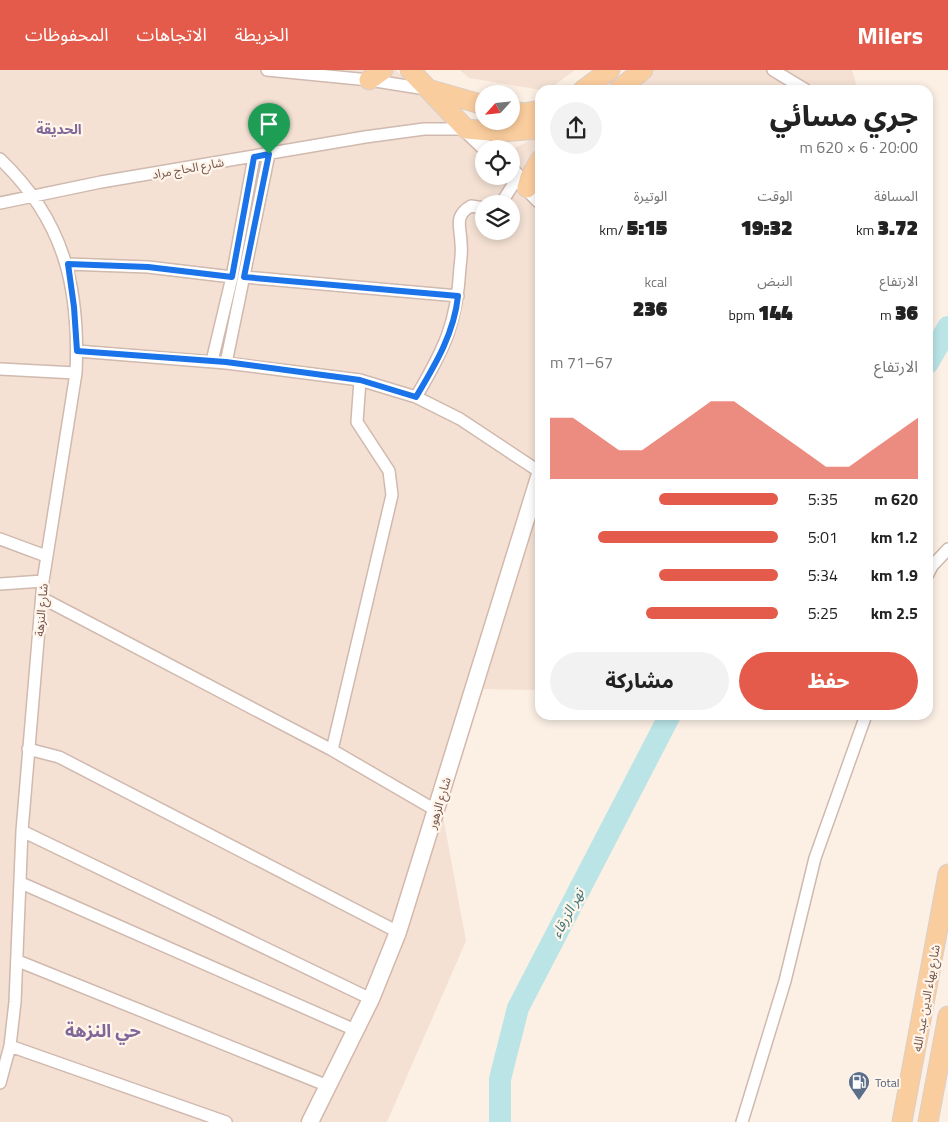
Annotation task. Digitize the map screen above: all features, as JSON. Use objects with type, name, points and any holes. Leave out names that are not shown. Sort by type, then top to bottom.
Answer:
[{"type":"main road","points":[[410,70],[483,140]]},
{"type":"main road","points":[[427,70],[451,96],[481,140]]},
{"type":"main road","points":[[590,85],[610,70]]},
{"type":"main road","points":[[624,85],[643,70]]},
{"type":"main road","points":[[428,89],[475,103]]},
{"type":"main road","points":[[520,112],[535,111]]},
{"type":"main road","points":[[473,129],[502,132],[535,129]]},
{"type":"main road","points":[[524,184],[535,168]]},
{"type":"main road","name":"شارع الزهور","points":[[310,1122],[371,998],[398,932],[438,811],[501,594],[535,489]]},
{"type":"main road","name":"شارع بهاء الدين عبد الله","points":[[902,1122],[948,874]]},
{"type":"main road","name":"شارع بهاء الدين عبد الله","points":[[928,1122],[948,1016]]},
{"type":"street","points":[[267,70],[376,75],[428,89]]},
{"type":"street","points":[[773,70],[798,85]]},
{"type":"street","name":"شارع الحاج مراد","points":[[0,203],[101,182],[364,137],[424,129],[473,129]]},
{"type":"street","points":[[226,362],[269,154]]},
{"type":"street","points":[[212,361],[232,277],[254,157]]},
{"type":"street","name":"شارع النزهة","points":[[0,159],[34,197],[53,230],[68,264],[74,307],[77,351],[76,373],[43,581],[22,831],[18,961],[10,1046],[3,1065],[0,1083]]},
{"type":"street","points":[[512,195],[524,184]]},
{"type":"street","points":[[416,397],[443,348],[457,310],[461,244],[458,223],[460,216],[471,206],[475,207]]},
{"type":"street","points":[[68,264],[148,267],[232,277]]},
{"type":"street","points":[[244,277],[458,296]]},
{"type":"street","points":[[77,351],[226,362],[360,380],[416,397],[460,420],[535,470]]},
{"type":"street","points":[[0,369],[76,373]]},
{"type":"street","points":[[332,750],[392,495],[389,471],[358,422],[360,380]]},
{"type":"street","points":[[0,539],[46,556]]},
{"type":"street","points":[[933,565],[948,549]]},
{"type":"street","points":[[0,584],[43,581]]},
{"type":"street","points":[[42,598],[332,750],[438,811]]},
{"type":"street","points":[[742,1122],[785,981],[815,858],[864,720]]},
{"type":"street","points":[[28,749],[59,757],[398,932]]},
{"type":"street","points":[[22,831],[371,998]]},
{"type":"street","points":[[21,883],[355,1030]]},
{"type":"street","points":[[18,961],[328,1086]]},
{"type":"street","points":[[10,1046],[226,1122]]},
{"type":"shaded area","points":[[0,70],[396,70],[438,113],[485,140],[475,140],[475,185],[520,185],[520,145],[535,138],[535,690],[469,689],[438,789],[466,941],[387,1122],[0,1122]]},
{"type":"shaded area","points":[[460,70],[575,70],[555,85],[535,85],[535,89],[469,78]]},
{"type":"shaded area","points":[[655,70],[852,70],[856,85],[632,85]]},
{"type":"waterway","name":"نهر الزرقاء","points":[[933,354],[948,327]]},
{"type":"waterway","name":"نهر الزرقاء","points":[[500,1122],[500,1079],[518,1008],[667,720]]},
{"type":"place","name":"Total","points":[[859,1101]]},
{"type":"district","name":"الحديقة","points":[[59,128]]},
{"type":"district","name":"حي النزهة","points":[[103,1030]]},
{"type":"route","points":[[269,154],[244,277],[266,281],[377,288],[458,296],[457,310],[443,348],[416,397],[385,386],[360,380],[226,362],[77,351],[74,307],[68,264],[148,267],[232,277],[254,157],[269,154]]}]
